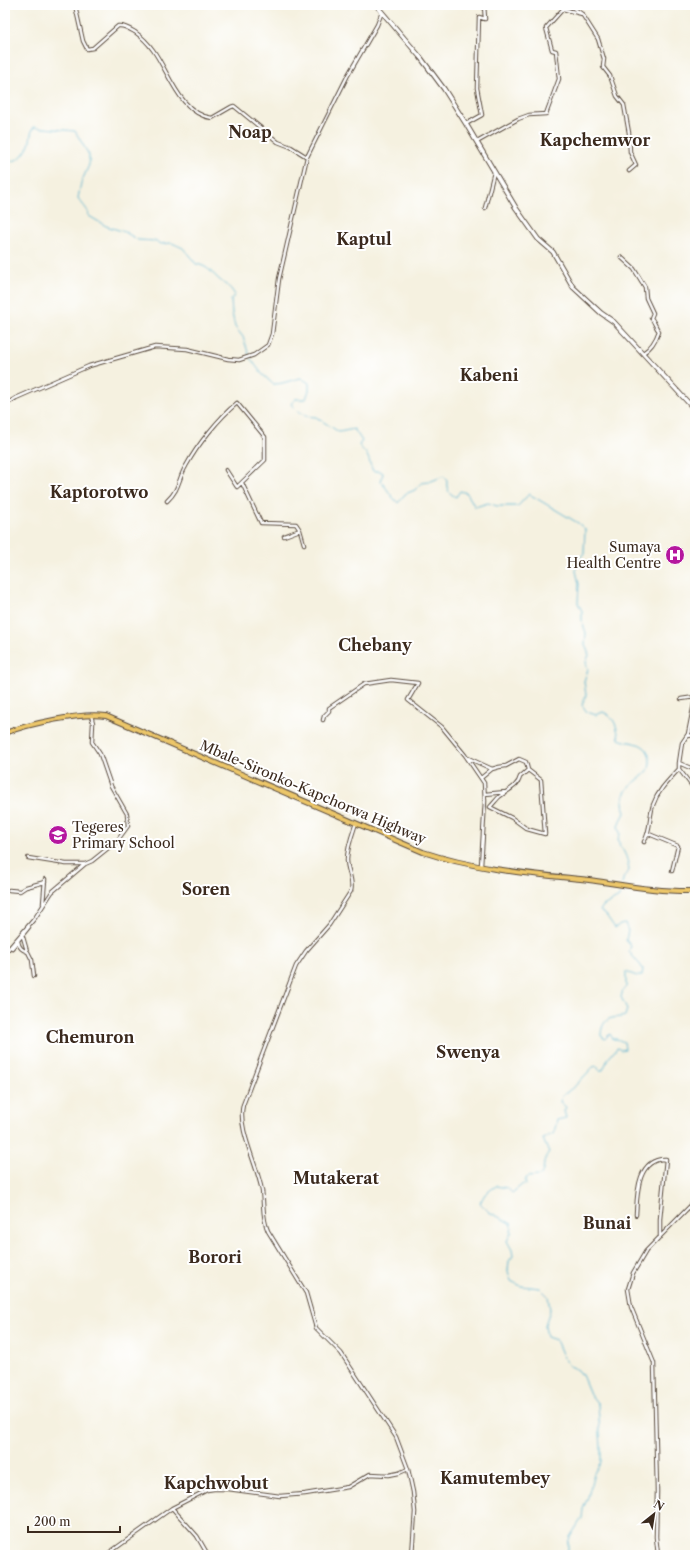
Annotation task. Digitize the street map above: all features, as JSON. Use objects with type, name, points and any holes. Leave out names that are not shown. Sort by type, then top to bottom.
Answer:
[{"type":"main road","name":"Mbale-Sironko-Kapchorwa Highway","points":[[5,733],[27,726],[90,715],[106,716],[423,852],[447,860],[481,867],[622,884],[662,891],[695,891]]},
{"type":"street","points":[[75,5],[83,41],[87,49],[92,48],[118,26],[127,28],[151,46],[177,92],[197,112],[212,118],[231,106],[234,106],[278,142],[291,147],[307,157]]},
{"type":"street","points":[[376,5],[436,78],[466,124],[516,208],[538,239],[553,252],[573,287],[614,322],[695,410]]},
{"type":"street","points":[[466,124],[482,115],[477,88],[477,51],[479,17],[485,19],[484,5]]},
{"type":"street","points":[[569,5],[582,14],[598,39],[604,59],[603,67],[610,76],[616,96],[624,105],[629,133],[630,152],[636,165],[629,171]]},
{"type":"street","points":[[477,142],[518,119],[529,115],[546,114],[559,79],[556,52],[552,50],[546,28],[563,9],[582,14]]},
{"type":"street","points":[[5,405],[16,398],[89,366],[155,347],[187,349],[228,359],[244,360],[263,349],[270,340],[279,279],[307,157],[348,75],[377,25],[382,12]]},
{"type":"street","points":[[485,208],[494,172]]},
{"type":"street","points":[[621,258],[634,270],[645,288],[646,298],[652,313],[651,318],[654,321],[655,328],[659,331],[648,350],[643,353]]},
{"type":"street","points":[[167,501],[175,494],[185,466],[218,420],[237,404],[265,437],[265,460],[238,487],[226,470]]},
{"type":"street","points":[[242,483],[261,523],[296,524],[300,530],[304,544]]},
{"type":"street","points":[[284,536],[300,530]]},
{"type":"street","points":[[323,720],[324,716],[329,711],[329,708],[364,684],[391,680],[418,683],[408,700],[442,727],[467,758],[484,783],[481,867]]},
{"type":"street","points":[[681,699],[695,698],[687,736],[682,743],[679,763],[679,769],[695,790]]},
{"type":"street","points":[[5,954],[32,923],[57,887],[84,864],[92,861],[117,841],[124,833],[129,823],[127,814],[112,786],[100,754],[92,742],[92,723],[90,715]]},
{"type":"street","points":[[687,736],[695,735]]},
{"type":"street","points":[[467,758],[492,769]]},
{"type":"street","points":[[481,778],[492,769],[506,766],[519,759],[526,762],[528,770],[541,780],[545,834],[528,829],[512,818],[490,807],[497,798],[511,789],[519,781],[520,777],[528,770]]},
{"type":"street","points":[[679,763],[695,770]]},
{"type":"street","points":[[644,842],[649,834],[653,805],[661,789],[679,769]]},
{"type":"street","points":[[484,794],[506,792]]},
{"type":"street","points":[[356,823],[347,858],[352,885],[351,891],[329,925],[306,951],[296,966],[243,1105],[241,1118],[259,1180],[264,1220],[268,1231],[306,1294],[316,1328],[340,1352],[396,1437],[408,1469],[414,1492],[415,1512],[412,1555]]},
{"type":"street","points":[[649,834],[678,846],[672,871]]},
{"type":"street","points":[[28,858],[66,864],[84,864]]},
{"type":"street","points":[[5,954],[23,937],[43,906],[45,880],[26,887],[20,891],[9,890]]},
{"type":"street","points":[[23,937],[32,960],[34,976]]},
{"type":"street","points":[[18,941],[19,946],[28,952]]},
{"type":"street","points":[[636,1215],[638,1185],[643,1172],[655,1161],[666,1159],[660,1219],[660,1237]]},
{"type":"street","points":[[658,1555],[656,1537],[657,1491],[654,1363],[651,1352],[631,1307],[628,1289],[631,1277],[639,1261],[650,1246],[695,1201]]},
{"type":"street","points":[[106,1555],[172,1508],[204,1491],[228,1489],[280,1496],[305,1494],[348,1487],[370,1474],[389,1475],[408,1469]]},
{"type":"street","points":[[172,1508],[197,1536],[208,1555]]},
{"type":"waterway","points":[[5,161],[13,161],[20,158],[29,145],[34,127],[75,131],[89,155],[89,165],[81,183],[78,198],[86,208],[89,216],[106,226],[125,232],[138,240],[156,241],[160,244],[172,243],[183,248],[196,264],[207,268],[228,286],[235,295],[231,300],[235,327],[243,337],[249,355]]},
{"type":"waterway","points":[[250,358],[262,374],[273,384],[301,378],[309,383],[309,390],[306,399],[295,399],[291,404],[296,410],[306,416],[316,417],[339,432],[354,429],[362,441],[359,445],[367,455],[373,471],[380,471],[383,473],[381,482],[398,503],[405,494],[415,490],[421,483],[429,482],[444,476],[447,480],[447,488],[449,492],[456,497],[460,491],[467,493],[475,507],[488,503],[497,506],[518,506],[529,494],[578,523],[585,529],[584,553],[577,562],[576,571],[579,584],[578,603],[582,611],[582,621],[586,633],[585,644],[589,655],[586,662],[588,670],[584,681],[586,695],[582,705],[587,712],[596,715],[603,712],[607,714],[613,720],[619,739],[635,743],[645,748],[649,754],[650,760],[646,773],[631,785],[623,798],[625,813],[618,826],[620,834],[618,839],[620,843],[619,845],[626,857],[629,871],[624,876],[622,884]]},
{"type":"waterway","points":[[568,1555],[568,1543],[570,1537],[582,1518],[583,1509],[588,1497],[594,1473],[601,1462],[598,1404],[590,1394],[582,1375],[578,1370],[569,1366],[556,1340],[547,1337],[545,1325],[550,1310],[548,1296],[540,1288],[521,1286],[511,1281],[508,1271],[509,1261],[513,1256],[512,1250],[507,1241],[511,1233],[512,1224],[489,1212],[480,1203],[485,1194],[496,1186],[507,1188],[512,1193],[523,1184],[526,1185],[525,1181],[527,1177],[540,1176],[546,1156],[549,1153],[543,1139],[554,1133],[557,1120],[566,1118],[564,1111],[566,1107],[560,1102],[562,1096],[576,1085],[593,1067],[597,1066],[599,1070],[603,1070],[608,1059],[617,1048],[621,1050],[625,1049],[624,1042],[613,1039],[610,1034],[605,1039],[601,1036],[602,1028],[606,1021],[612,1018],[625,1016],[627,1009],[621,997],[623,990],[626,987],[626,972],[637,976],[642,976],[643,969],[629,951],[631,946],[626,940],[628,931],[625,923],[620,924],[615,928],[606,915],[600,911],[603,906],[619,897],[622,888]]},
{"type":"place","name":"Sumaya Health Centre","points":[[675,555]]},
{"type":"place","name":"Tegeres Primary School","points":[[58,835]]},
{"type":"district","name":"Noap","points":[[250,132]]},
{"type":"district","name":"Kapchemwor","points":[[595,140]]},
{"type":"district","name":"Kaptul","points":[[364,239]]},
{"type":"district","name":"Kabeni","points":[[489,375]]},
{"type":"district","name":"Kaptorotwo","points":[[99,492]]},
{"type":"district","name":"Chebany","points":[[375,645]]},
{"type":"district","name":"Soren","points":[[206,889]]},
{"type":"district","name":"Chemuron","points":[[90,1037]]},
{"type":"district","name":"Swenya","points":[[468,1052]]},
{"type":"district","name":"Mutakerat","points":[[336,1178]]},
{"type":"district","name":"Bunai","points":[[607,1223]]},
{"type":"district","name":"Borori","points":[[215,1257]]},
{"type":"district","name":"Kamutembey","points":[[495,1478]]},
{"type":"district","name":"Kapchwobut","points":[[216,1483]]}]
